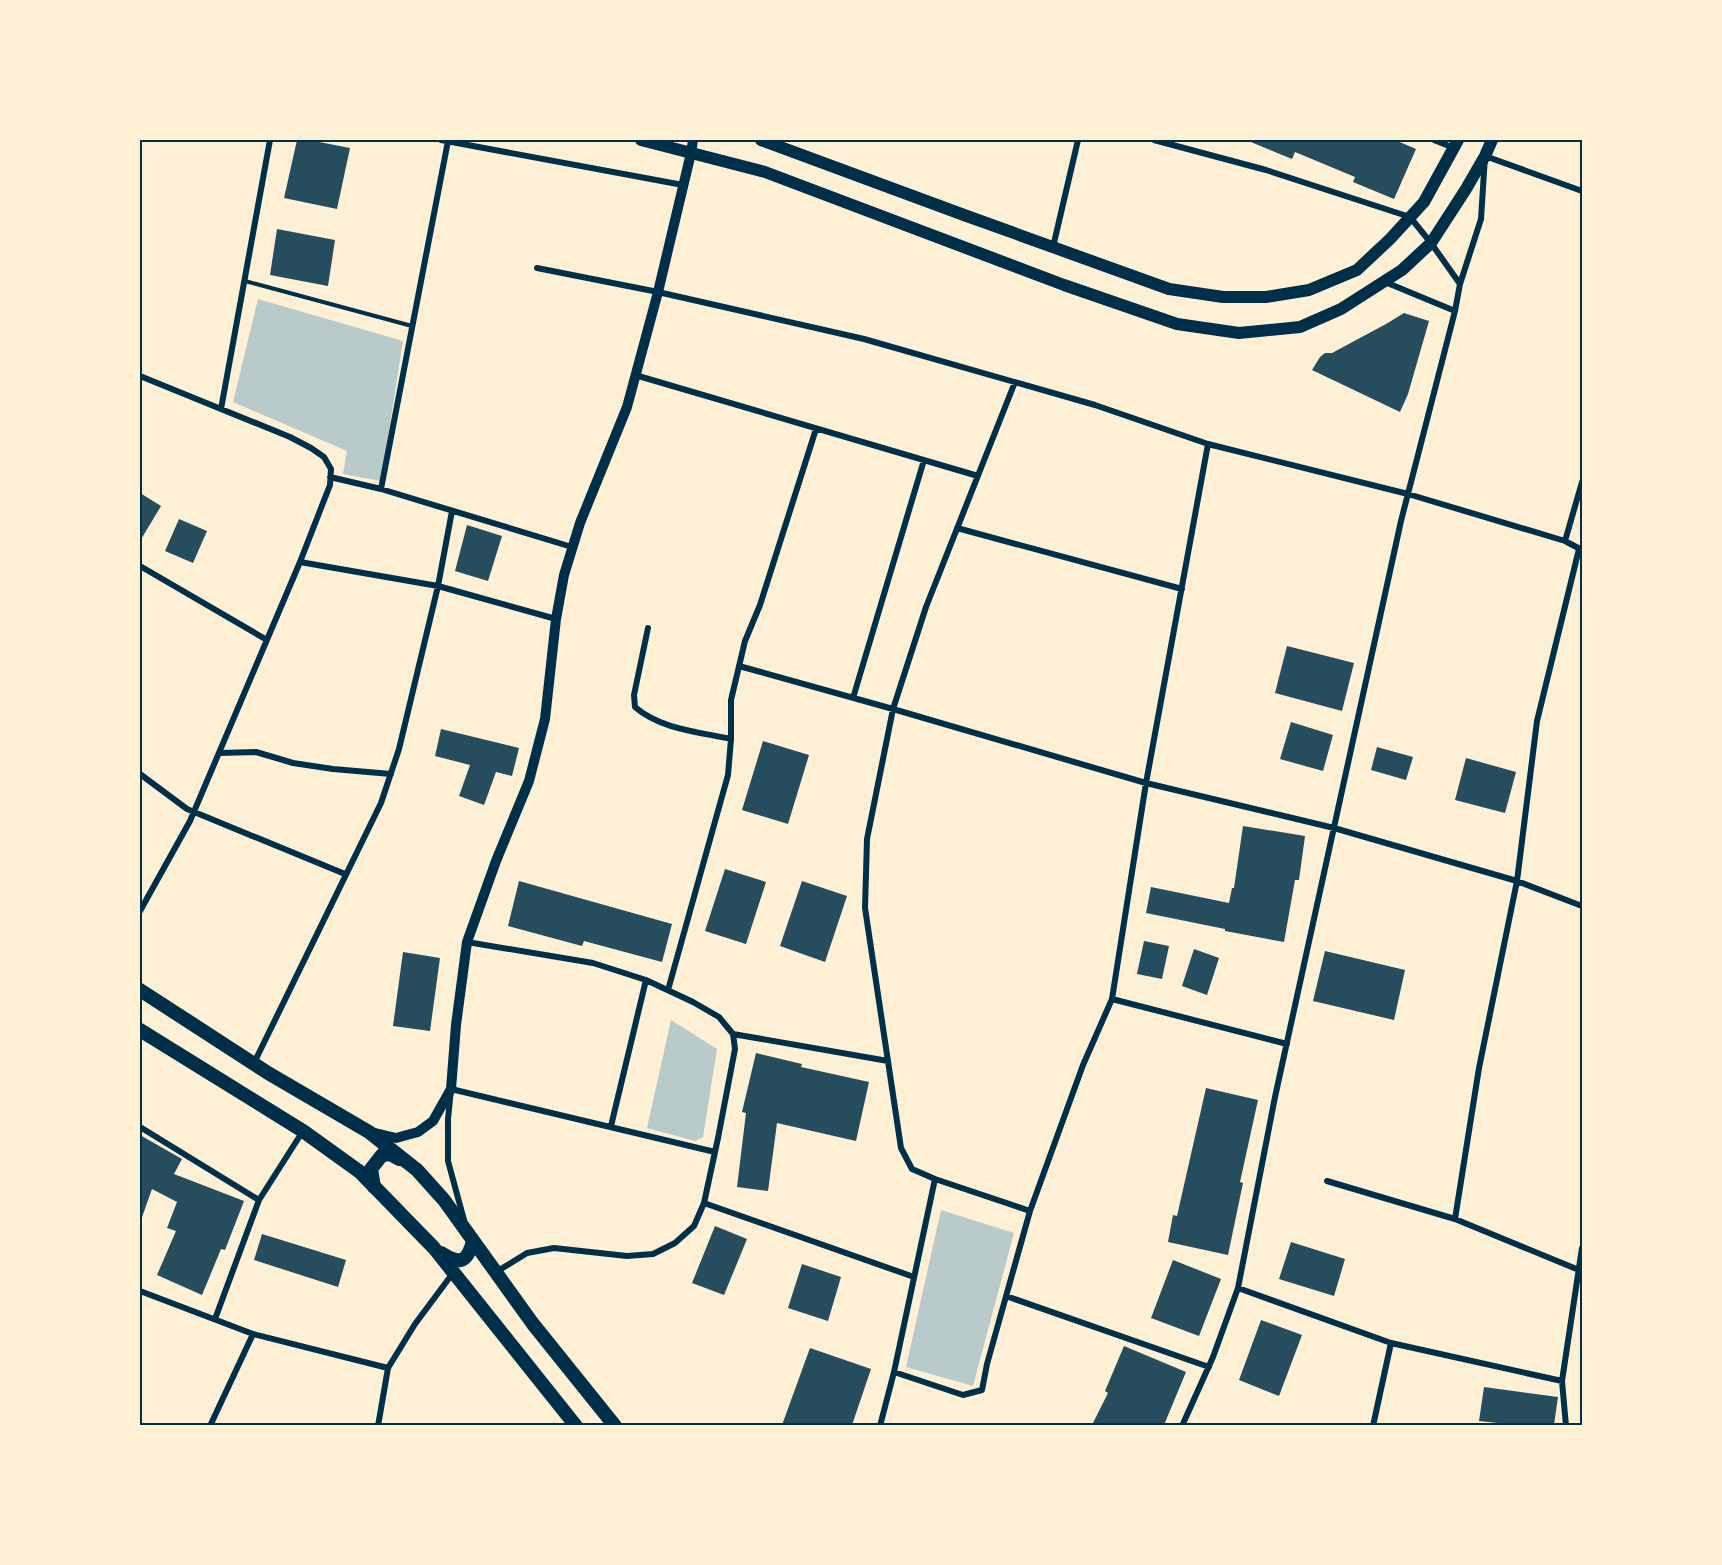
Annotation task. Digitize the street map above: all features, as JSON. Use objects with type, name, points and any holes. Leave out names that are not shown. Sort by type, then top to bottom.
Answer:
[{"type":"main road","points":[[641,140],[765,172],[1064,285],[1177,324],[1239,333],[1300,327],[1341,309],[1402,270],[1431,243],[1485,156],[1492,140]]},
{"type":"main road","points":[[761,140],[964,216],[1169,288],[1223,297],[1266,297],[1309,290],[1357,270],[1424,202],[1456,144]]},
{"type":"main road","points":[[140,990],[253,1063],[369,1132],[417,1170],[444,1200],[532,1324],[615,1425]]},
{"type":"main road","points":[[140,1030],[303,1131],[360,1172],[434,1248],[458,1266],[576,1425]]},
{"type":"main road","points":[[375,1187],[371,1169],[382,1155],[390,1154],[407,1162]]},
{"type":"main road","points":[[458,1266],[470,1251],[470,1236]]},
{"type":"street","points":[[221,409],[270,140]]},
{"type":"street","points":[[381,489],[444,140],[683,185]]},
{"type":"street","points":[[470,1236],[448,1161],[448,1119],[456,1025],[467,942],[496,861],[529,782],[545,719],[556,619],[564,575],[580,523],[627,407],[658,292],[693,140]]},
{"type":"street","points":[[1053,247],[1078,140]]},
{"type":"street","points":[[1154,140],[1266,170],[1410,218],[1460,284]]},
{"type":"street","points":[[1434,140],[1456,144]]},
{"type":"street","points":[[1182,1425],[1209,1367],[1238,1288],[1287,1044],[1408,494],[1460,284],[1481,219],[1485,156],[1582,191]]},
{"type":"street","points":[[537,268],[658,292],[864,339],[1095,405],[1208,444],[1408,494],[1565,541],[1581,549],[1537,721],[1517,881],[1479,1068],[1455,1219]]},
{"type":"street","points":[[1384,281],[1455,311]]},
{"type":"street","points":[[635,375],[978,476]]},
{"type":"street","points":[[140,376],[290,437],[324,457],[331,469],[330,485],[300,562],[194,812],[140,911]]},
{"type":"street","points":[[1015,382],[926,608],[893,709],[867,839],[865,909],[901,1148],[912,1169],[1030,1211]]},
{"type":"street","points":[[668,990],[728,775],[731,700],[745,641],[760,604],[816,429]]},
{"type":"street","points":[[894,1372],[963,1395],[982,1390],[987,1364],[1030,1211],[1083,1065],[1112,999],[1146,783],[1208,444]]},
{"type":"street","points":[[853,698],[924,460]]},
{"type":"street","points":[[330,477],[381,489],[572,547]]},
{"type":"street","points":[[1565,541],[1582,482]]},
{"type":"street","points":[[253,1063],[381,802],[399,749],[438,586],[452,511]]},
{"type":"street","points":[[957,528],[1182,589]]},
{"type":"street","points":[[300,562],[438,586],[556,619]]},
{"type":"street","points":[[140,566],[267,640]]},
{"type":"street","points":[[648,628],[634,695],[635,707],[671,726],[731,739]]},
{"type":"street","points":[[739,666],[1146,783],[1334,828],[1517,881],[1582,906]]},
{"type":"street","points":[[219,753],[256,752],[293,763],[391,774]]},
{"type":"street","points":[[140,774],[194,812],[345,874]]},
{"type":"street","points":[[467,942],[593,963],[646,980],[719,1017],[733,1034],[735,1049],[716,1152],[704,1203],[694,1226],[675,1243],[653,1254],[627,1256],[554,1248],[527,1253],[496,1273]]},
{"type":"street","points":[[611,1126],[646,980]]},
{"type":"street","points":[[1112,999],[1287,1044]]},
{"type":"street","points":[[733,1034],[888,1061]]},
{"type":"street","points":[[451,1089],[716,1152]]},
{"type":"street","points":[[369,1132],[396,1138],[418,1132],[433,1121],[451,1089]]},
{"type":"street","points":[[140,1127],[259,1200]]},
{"type":"street","points":[[215,1319],[259,1200],[303,1131]]},
{"type":"street","points":[[880,1425],[894,1372],[935,1179]]},
{"type":"street","points":[[1327,1181],[1455,1219],[1579,1270]]},
{"type":"street","points":[[704,1203],[914,1277]]},
{"type":"street","points":[[1566,1425],[1562,1381],[1582,1248]]},
{"type":"street","points":[[378,1425],[387,1368],[415,1324],[458,1266]]},
{"type":"street","points":[[1238,1288],[1391,1343],[1562,1381]]},
{"type":"street","points":[[140,1291],[253,1334],[387,1368]]},
{"type":"street","points":[[1006,1296],[1209,1367]]},
{"type":"street","points":[[210,1425],[253,1334]]},
{"type":"street","points":[[1373,1425],[1391,1343]]},
{"type":"lane","points":[[244,281],[412,326]]},
{"type":"shaded area","points":[[258,299],[403,341],[381,481],[343,474],[347,451],[233,402]]},
{"type":"shaded area","points":[[671,1020],[717,1049],[703,1137],[695,1141],[647,1128]]},
{"type":"shaded area","points":[[941,1210],[1014,1233],[973,1386],[906,1367]]},
{"type":"building","points":[[297,140],[350,148],[337,209],[284,198]]},
{"type":"building","points":[[1246,140],[1395,140],[1416,149],[1394,199],[1353,182],[1355,177],[1295,152],[1292,159]]},
{"type":"building","points":[[277,229],[335,240],[328,286],[270,275]]},
{"type":"building","points":[[1404,313],[1429,321],[1408,394],[1400,412],[1312,370],[1325,353],[1332,353]]},
{"type":"building","points":[[140,493],[161,506],[140,541]]},
{"type":"building","points":[[179,519],[207,531],[193,563],[165,551]]},
{"type":"building","points":[[467,525],[502,536],[488,581],[455,571]]},
{"type":"building","points":[[1287,646],[1354,663],[1342,711],[1275,693]]},
{"type":"building","points":[[1291,722],[1333,735],[1323,771],[1280,759]]},
{"type":"building","points":[[441,729],[519,748],[512,776],[496,772],[484,805],[459,796],[470,765],[435,756]]},
{"type":"building","points":[[763,741],[809,755],[788,824],[742,810]]},
{"type":"building","points":[[1377,747],[1413,757],[1406,780],[1371,770]]},
{"type":"building","points":[[1466,758],[1516,772],[1505,813],[1455,800]]},
{"type":"building","points":[[1243,826],[1305,836],[1299,880],[1295,880],[1284,942],[1146,913],[1151,887],[1229,903],[1232,888],[1234,888]]},
{"type":"building","points":[[725,869],[766,882],[746,944],[705,931]]},
{"type":"building","points":[[519,881],[672,924],[662,962],[584,941],[582,946],[508,926]]},
{"type":"building","points":[[802,881],[847,896],[825,962],[780,946]]},
{"type":"building","points":[[1144,941],[1169,946],[1162,979],[1137,974]]},
{"type":"building","points":[[1194,949],[1219,958],[1207,995],[1182,986]]},
{"type":"building","points":[[1325,951],[1405,970],[1394,1020],[1313,1001]]},
{"type":"building","points":[[403,952],[440,958],[430,1031],[393,1026]]},
{"type":"building","points":[[756,1053],[802,1064],[801,1067],[869,1082],[856,1141],[777,1123],[768,1191],[737,1187],[746,1113],[742,1112]]},
{"type":"building","points":[[1206,1088],[1258,1100],[1240,1182],[1243,1183],[1228,1255],[1168,1242],[1173,1215],[1177,1216]]},
{"type":"building","points":[[140,1135],[182,1159],[174,1174],[244,1201],[225,1250],[221,1249],[202,1295],[157,1275],[176,1231],[167,1228],[177,1202],[152,1189],[140,1220]]},
{"type":"building","points":[[715,1226],[747,1239],[724,1295],[692,1283]]},
{"type":"building","points":[[262,1234],[346,1260],[338,1287],[254,1260]]},
{"type":"building","points":[[1291,1242],[1345,1259],[1334,1296],[1279,1279]]},
{"type":"building","points":[[1173,1260],[1221,1279],[1199,1336],[1151,1318]]},
{"type":"building","points":[[802,1264],[841,1277],[828,1321],[788,1308]]},
{"type":"building","points":[[1261,1320],[1302,1335],[1279,1396],[1239,1380]]},
{"type":"building","points":[[1124,1346],[1186,1372],[1164,1425],[1092,1425],[1108,1393],[1105,1391]]},
{"type":"building","points":[[810,1348],[871,1369],[852,1425],[782,1425]]},
{"type":"building","points":[[1484,1387],[1558,1397],[1554,1425],[1516,1425],[1479,1421]]}]
